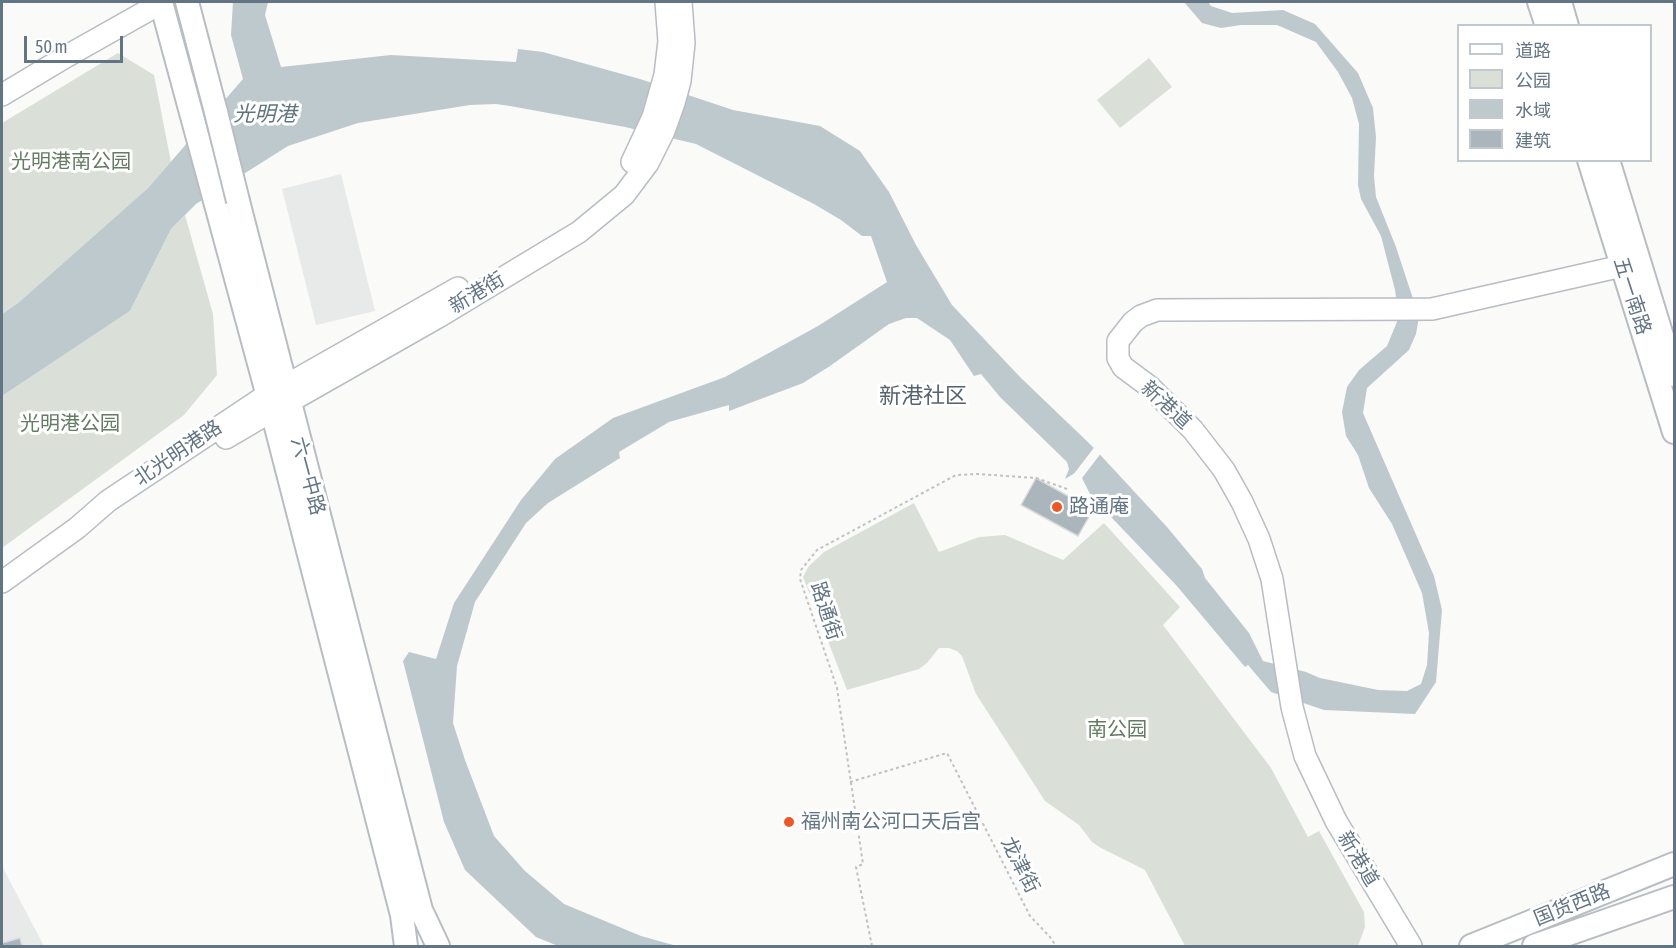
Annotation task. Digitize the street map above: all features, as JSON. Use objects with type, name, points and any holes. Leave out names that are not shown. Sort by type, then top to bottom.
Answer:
[{"type":"main road","name":"六一中路","points":[[161,2],[219,219],[278,399]]},
{"type":"main road","name":"六一中路","points":[[187,2],[238,201],[278,399],[412,912],[438,946]]},
{"type":"main road","points":[[1539,2],[1546,24]]},
{"type":"main road","points":[[1560,2],[1567,24]]},
{"type":"main road","name":"五一南路","points":[[1590,162],[1674,432]]},
{"type":"main road","name":"五一南路","points":[[1609,162],[1674,375]]},
{"type":"main road","name":"国货西路","points":[[1471,946],[1674,864]]},
{"type":"main road","name":"国货西路","points":[[1534,946],[1674,897]]},
{"type":"main road","name":"六一中路","points":[[406,946],[412,912]]},
{"type":"main road","points":[[412,912],[417,946]]},
{"type":"main road","points":[[412,912],[423,946]]},
{"type":"street","points":[[2,95],[161,2]]},
{"type":"street","points":[[666,2],[672,78]]},
{"type":"street","points":[[672,78],[684,44],[681,2]]},
{"type":"street","name":"新港街","points":[[278,399],[430,322],[579,232],[624,195],[642,160],[656,110],[672,78]]},
{"type":"street","name":"新港道","points":[[1411,946],[1336,822],[1305,756],[1292,707],[1272,579],[1259,539],[1242,502],[1224,470],[1193,430],[1150,387],[1123,367],[1118,358],[1118,341],[1141,316],[1157,310],[1432,309],[1622,266]]},
{"type":"street","name":"北光明港路","points":[[2,582],[77,528],[117,512],[229,436],[278,399]]},
{"type":"path","name":"路通街","points":[[872,946],[856,867],[863,864],[837,688],[800,579],[801,570],[817,550],[956,475],[978,474],[1036,478],[1067,489]]},
{"type":"path","name":"龙津街","points":[[850,782],[946,753],[1030,916],[1056,946]]},
{"type":"shaded area","points":[[341,174],[375,311],[316,325],[282,189]]},
{"type":"shaded area","points":[[2,859],[4,870],[44,946],[2,946]]},
{"type":"green space","name":"光明港南公园","points":[[118,53],[154,75],[171,162],[148,188],[18,303],[2,314],[2,123]]},
{"type":"green space","points":[[1149,58],[1172,87],[1120,128],[1097,100]]},
{"type":"green space","name":"光明港公园","points":[[185,215],[213,314],[217,375],[184,415],[2,548],[2,396],[130,311],[171,229]]},
{"type":"green space","name":"南公园","points":[[914,503],[939,552],[979,537],[1005,535],[1063,560],[1104,523],[1180,607],[1163,625],[1271,768],[1308,837],[1319,831],[1364,912],[1365,927],[1358,946],[1185,946],[1145,870],[1092,842],[1079,825],[1045,801],[976,694],[962,656],[957,651],[939,648],[919,669],[847,690],[803,577],[808,567],[824,552]]},
{"type":"water","name":"光明港","points":[[233,2],[268,2],[265,15],[281,67],[391,55],[516,62],[518,49],[543,52],[640,79],[733,110],[820,126],[860,151],[889,192],[916,245],[952,305],[1020,377],[1093,447],[1167,527],[1202,569],[1205,578],[1249,633],[1263,661],[1320,678],[1378,690],[1407,691],[1421,684],[1427,665],[1429,633],[1422,593],[1392,524],[1369,488],[1358,455],[1346,436],[1342,412],[1347,387],[1359,370],[1387,346],[1399,317],[1395,290],[1381,236],[1361,199],[1358,185],[1359,124],[1352,98],[1338,72],[1316,42],[1277,25],[1241,25],[1221,28],[1202,23],[1184,2],[1208,2],[1211,6],[1232,13],[1283,10],[1315,24],[1358,73],[1373,108],[1376,137],[1374,176],[1376,197],[1396,247],[1419,317],[1416,334],[1409,350],[1367,388],[1363,413],[1434,576],[1442,610],[1436,682],[1415,714],[1324,710],[1271,692],[1248,665],[1245,667],[1176,585],[1091,496],[1082,478],[1075,473],[1065,479],[1069,469],[1067,462],[1000,397],[981,374],[974,376],[950,340],[917,318],[906,318],[889,324],[803,383],[729,411],[729,405],[669,422],[619,452],[620,458],[548,503],[526,523],[475,602],[457,666],[453,723],[494,836],[525,871],[564,904],[641,936],[677,946],[558,946],[536,937],[465,870],[444,822],[403,661],[409,652],[436,659],[454,603],[521,500],[555,459],[613,418],[725,377],[818,326],[887,282],[871,236],[862,236],[814,204],[696,144],[625,127],[510,106],[470,105],[358,123],[288,146],[196,204],[171,229],[130,311],[2,396],[2,314],[18,303],[148,188],[243,79],[231,35]]},
{"type":"pier","points":[[1096,445],[1102,452],[1080,480],[1075,476],[1070,479]]},
{"type":"building","name":"路通庵","points":[[1036,478],[1093,510],[1078,536],[1021,505]]},
{"type":"building","points":[[20,938],[22,946],[2,946],[2,943]]},
{"type":"place","name":"路通庵","points":[[1057,507]]},
{"type":"place","name":"福州南公河口天后宫","points":[[789,822]]},
{"type":"district","name":"新港社区","points":[[923,396]]}]
